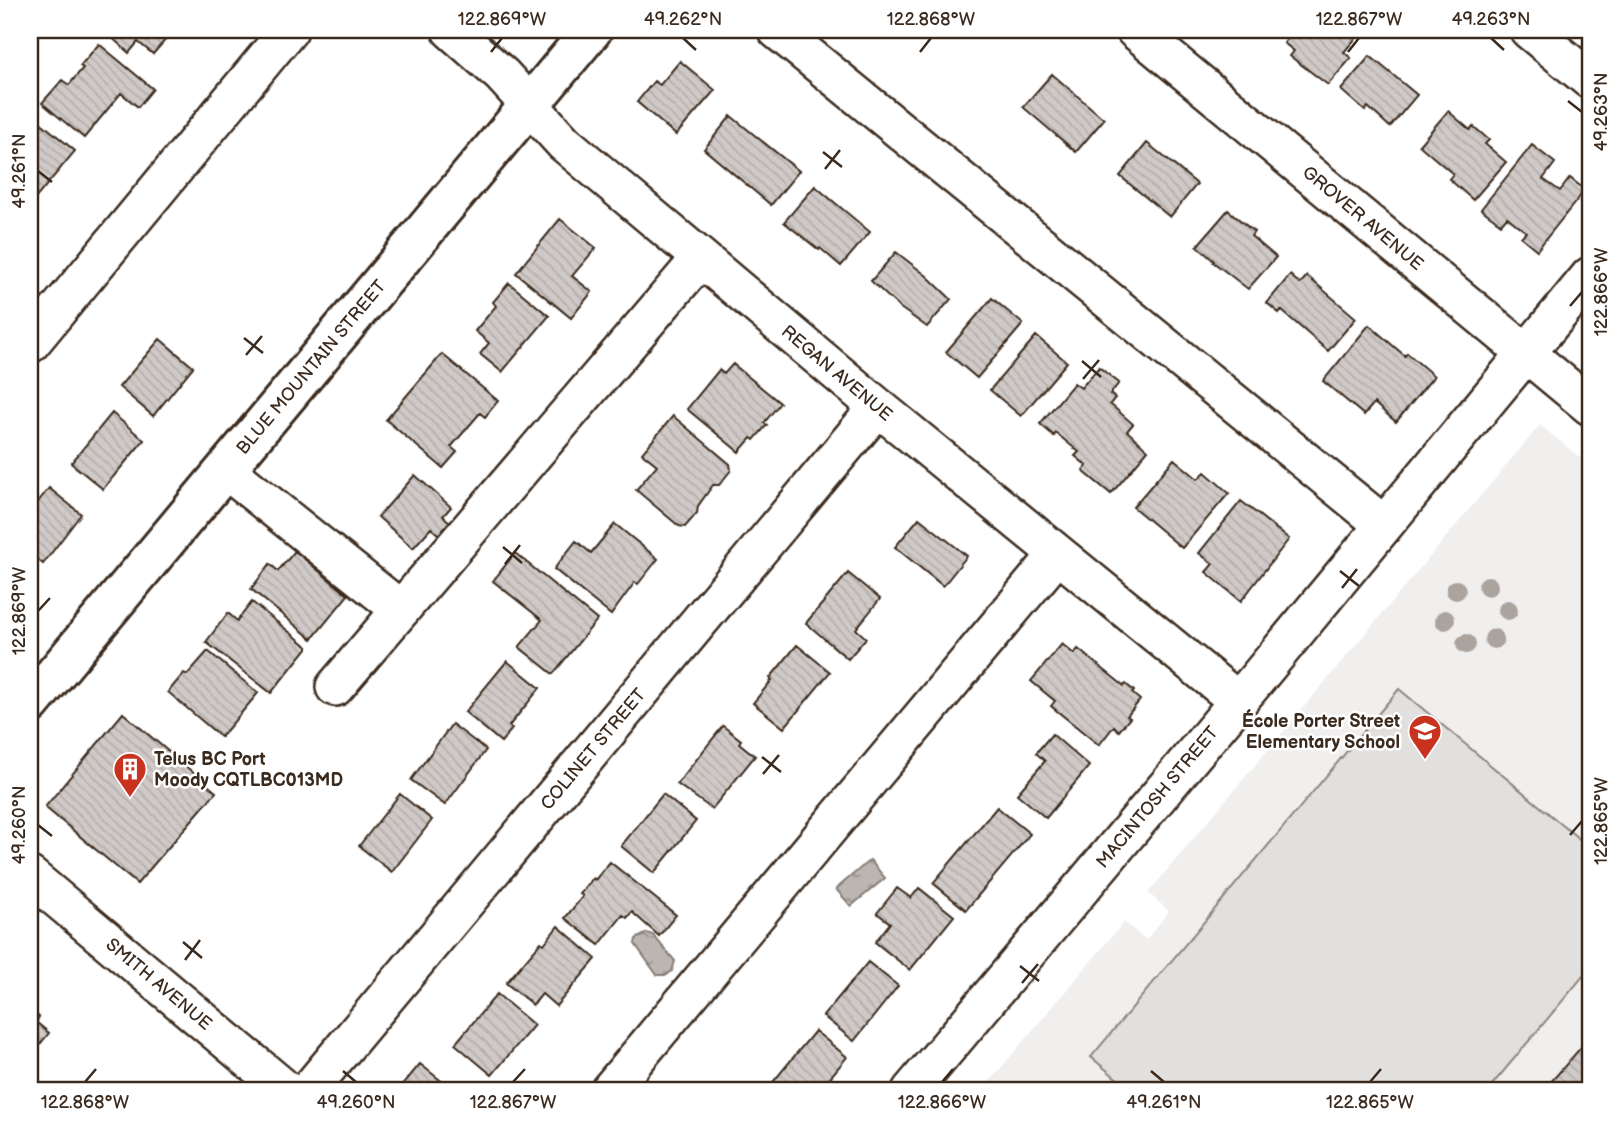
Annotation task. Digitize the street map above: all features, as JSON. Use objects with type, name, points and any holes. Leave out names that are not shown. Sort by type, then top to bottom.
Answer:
[{"type":"main road","name":"BLUE MOUNTAIN STREET","points":[[30,705],[592,30]]},
{"type":"street","points":[[30,344],[289,30]]},
{"type":"street","name":"REGAN AVENUE","points":[[451,30],[492,65],[564,143],[700,260],[1238,701]]},
{"type":"street","points":[[776,30],[1384,525]]},
{"type":"street","name":"GROVER AVENUE","points":[[1135,30],[1590,406]]},
{"type":"street","points":[[1530,30],[1590,80]]},
{"type":"street","points":[[335,687],[700,260]]},
{"type":"street","name":"MACINTOSH STREET","points":[[911,1091],[1590,276]]},
{"type":"street","name":"COLINET STREET","points":[[308,1091],[878,407]]},
{"type":"street","points":[[226,470],[401,610]]},
{"type":"street","points":[[609,1091],[1058,554]]},
{"type":"street","name":"SMITH AVENUE","points":[[30,876],[287,1091]]},
{"type":"shaded area","name":"École Porter Street Elementary School","points":[[1540,425],[1590,466],[1590,1091],[1000,1091],[989,1082],[1124,922],[1146,940],[1169,911],[1148,893]]},
{"type":"shaded area","points":[[1399,689],[1590,848],[1590,968],[1487,1091],[1132,1091],[1091,1057]]},
{"type":"water","points":[[870,860],[885,878],[851,906],[836,889]]},
{"type":"water","points":[[647,933],[653,935],[675,961],[672,971],[667,975],[657,975],[635,944],[636,939]]},
{"type":"building","points":[[113,30],[174,30],[153,54],[138,42],[129,53],[109,35]]},
{"type":"building","points":[[1280,30],[1363,30],[1344,52],[1351,58],[1328,85],[1290,56],[1294,51],[1284,43],[1289,37]]},
{"type":"building","points":[[99,44],[153,89],[138,107],[121,93],[84,138],[42,103],[62,80],[69,85],[83,68],[80,66]]},
{"type":"building","points":[[1370,56],[1417,95],[1390,127],[1368,107],[1365,111],[1341,90]]},
{"type":"building","points":[[680,61],[715,90],[676,135],[637,102],[654,81],[660,85]]},
{"type":"building","points":[[1052,74],[1104,119],[1076,152],[1023,107]]},
{"type":"building","points":[[1448,111],[1470,130],[1473,126],[1489,140],[1485,144],[1506,162],[1473,200],[1449,179],[1453,174],[1419,145]]},
{"type":"building","points":[[731,116],[799,171],[771,205],[704,149]]},
{"type":"building","points":[[39,121],[75,151],[30,205],[30,133]]},
{"type":"building","points":[[1147,143],[1197,184],[1170,217],[1120,176]]},
{"type":"building","points":[[1532,145],[1555,163],[1543,179],[1560,191],[1570,178],[1585,190],[1537,250],[1521,237],[1526,232],[1507,217],[1501,224],[1481,209]]},
{"type":"building","points":[[815,186],[870,232],[841,266],[784,222]]},
{"type":"building","points":[[1228,210],[1254,232],[1251,236],[1276,257],[1248,289],[1197,246]]},
{"type":"building","points":[[560,219],[596,248],[572,276],[592,292],[571,318],[516,273]]},
{"type":"building","points":[[896,252],[951,299],[927,327],[899,307],[871,281]]},
{"type":"building","points":[[1290,275],[1300,284],[1307,276],[1356,318],[1328,351],[1281,310],[1279,313],[1267,303]]},
{"type":"building","points":[[509,283],[549,316],[502,372],[480,354],[489,343],[475,331],[496,306],[493,302]]},
{"type":"building","points":[[992,298],[1023,324],[977,378],[946,352]]},
{"type":"building","points":[[1369,325],[1405,356],[1407,353],[1434,376],[1396,422],[1374,403],[1364,415],[1323,381]]},
{"type":"building","points":[[1036,336],[1067,362],[1021,416],[990,390]]},
{"type":"building","points":[[160,339],[193,367],[153,416],[119,387]]},
{"type":"building","points":[[442,354],[498,401],[485,417],[480,413],[451,447],[457,452],[443,468],[386,420]]},
{"type":"building","points":[[733,364],[780,403],[764,423],[767,425],[739,452],[687,409],[719,370],[724,374]]},
{"type":"building","points":[[1099,367],[1119,383],[1110,394],[1115,398],[1110,404],[1133,424],[1127,431],[1148,450],[1111,494],[1083,471],[1087,466],[1075,456],[1079,452],[1040,424],[1074,383],[1081,388]]},
{"type":"building","points":[[112,413],[144,440],[103,489],[71,463]]},
{"type":"building","points":[[673,416],[730,464],[731,470],[719,485],[713,485],[698,506],[697,513],[685,527],[679,526],[636,490],[657,465],[642,453]]},
{"type":"building","points":[[1174,459],[1198,479],[1205,472],[1229,493],[1182,548],[1133,507]]},
{"type":"building","points":[[415,475],[451,507],[443,516],[450,522],[439,535],[431,528],[413,548],[378,517]]},
{"type":"building","points":[[49,488],[81,514],[43,564],[30,553],[30,512]]},
{"type":"building","points":[[1241,501],[1289,539],[1241,601],[1206,572],[1213,564],[1199,553]]},
{"type":"building","points":[[919,518],[967,556],[943,586],[895,547]]},
{"type":"building","points":[[615,524],[658,559],[638,584],[635,582],[611,615],[554,569],[576,541],[591,553]]},
{"type":"building","points":[[295,551],[348,595],[312,639],[251,589],[270,564],[278,571]]},
{"type":"building","points":[[515,553],[597,620],[553,674],[519,647],[542,620],[493,581]]},
{"type":"building","points":[[848,573],[880,599],[856,629],[866,638],[848,659],[806,623]]},
{"type":"building","points":[[252,602],[308,647],[271,693],[206,642],[228,613],[237,621]]},
{"type":"building","points":[[1062,644],[1074,654],[1078,649],[1124,686],[1126,684],[1140,700],[1119,731],[1114,726],[1099,745],[1051,706],[1055,701],[1031,681]]},
{"type":"building","points":[[797,645],[830,672],[784,728],[753,703]]},
{"type":"building","points":[[208,651],[258,693],[221,737],[168,692]]},
{"type":"building","points":[[507,661],[540,688],[509,726],[512,729],[501,742],[465,712]]},
{"type":"building","name":"Telus BC Port Moody CQTLBC013MD","points":[[123,713],[216,792],[137,884],[45,807]]},
{"type":"building","points":[[452,724],[486,750],[445,805],[411,780]]},
{"type":"building","points":[[723,726],[755,756],[712,809],[677,784]]},
{"type":"building","points":[[1052,734],[1089,766],[1046,818],[1017,794],[1045,761],[1036,753]]},
{"type":"building","points":[[400,794],[432,820],[392,872],[359,846]]},
{"type":"building","points":[[663,794],[696,821],[654,873],[621,846]]},
{"type":"building","points":[[997,807],[1030,834],[966,910],[933,883]]},
{"type":"building","points":[[610,862],[676,915],[659,936],[632,912],[627,918],[623,915],[599,945],[565,918],[583,896],[580,894]]},
{"type":"building","points":[[897,888],[911,898],[919,888],[954,916],[910,970],[875,942],[890,923],[877,913]]},
{"type":"building","points":[[558,926],[596,959],[556,1006],[542,994],[533,1005],[506,983]]},
{"type":"building","points":[[868,962],[898,986],[854,1041],[823,1016]]},
{"type":"building","points":[[497,994],[534,1025],[492,1075],[455,1044]]},
{"type":"building","points":[[30,1010],[39,1017],[36,1022],[49,1033],[30,1057]]},
{"type":"building","points":[[815,1031],[847,1057],[819,1091],[784,1091],[773,1082]]},
{"type":"building","points":[[1589,1038],[1590,1091],[1543,1091]]},
{"type":"building","points":[[420,1064],[454,1091],[403,1091],[400,1088]]},
{"type":"place","name":"École Porter Street Elementary School","points":[[1425,761]]},
{"type":"place","name":"Telus BC Port Moody CQTLBC013MD","points":[[130,799]]}]
